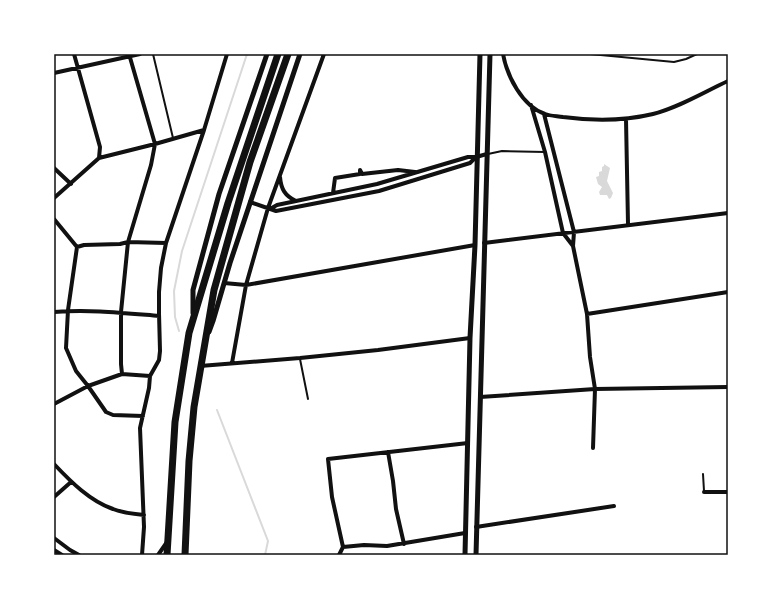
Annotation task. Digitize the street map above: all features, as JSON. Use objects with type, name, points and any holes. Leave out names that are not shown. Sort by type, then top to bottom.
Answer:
[{"type":"highway","points":[[167,555],[175,422],[180,381],[193,319],[228,203],[278,54]]},
{"type":"highway","points":[[185,555],[189,461],[200,366],[214,290],[250,162],[288,54]]},
{"type":"street","points":[[74,54],[100,147],[99,158]]},
{"type":"street","points":[[54,73],[129,55],[140,54]]},
{"type":"street","points":[[142,555],[144,543],[144,515],[140,428],[149,388],[150,376],[159,360],[161,274],[166,243],[204,130],[227,54]]},
{"type":"street","points":[[193,319],[193,290],[219,194],[267,54]]},
{"type":"street","points":[[204,342],[213,321],[250,202],[300,54]]},
{"type":"street","points":[[232,363],[246,285],[280,174],[324,54]]},
{"type":"street","points":[[465,555],[470,338],[475,244],[476,157],[480,54]]},
{"type":"street","points":[[476,555],[490,54]]},
{"type":"street","points":[[503,54],[504,62],[518,93],[531,105],[544,114],[586,120],[626,119],[653,114],[672,108],[728,80]]},
{"type":"street","points":[[122,374],[121,312],[128,242],[152,165],[155,144],[129,55]]},
{"type":"street","points":[[531,105],[545,152],[563,233],[573,246]]},
{"type":"street","points":[[544,114],[574,232],[573,246],[587,314],[590,357],[595,389],[593,448]]},
{"type":"street","points":[[626,119],[628,224]]},
{"type":"street","points":[[54,198],[99,158],[204,130]]},
{"type":"street","points":[[269,208],[377,184],[468,156],[476,157],[488,154]]},
{"type":"street","points":[[250,202],[276,211],[379,191],[470,163],[476,157]]},
{"type":"street","points":[[54,169],[71,184]]},
{"type":"street","points":[[333,193],[335,178],[360,174],[360,170],[362,174],[398,170],[417,172]]},
{"type":"street","points":[[280,174],[281,187],[288,197],[297,201]]},
{"type":"street","points":[[484,243],[628,224],[728,213]]},
{"type":"street","points":[[54,219],[77,247],[68,310],[66,348],[76,371],[102,408],[109,414],[143,416]]},
{"type":"street","points":[[77,247],[84,245],[120,244],[128,242],[166,243]]},
{"type":"street","points":[[224,283],[246,285],[475,244]]},
{"type":"street","points":[[587,314],[728,292]]},
{"type":"street","points":[[54,312],[68,310],[121,312],[159,316]]},
{"type":"street","points":[[200,366],[378,350],[470,338]]},
{"type":"street","points":[[54,404],[88,386],[122,374],[150,376]]},
{"type":"street","points":[[480,397],[595,389],[728,388]]},
{"type":"street","points":[[340,555],[344,547],[332,497],[328,459],[468,443]]},
{"type":"street","points":[[388,452],[396,509],[404,544]]},
{"type":"street","points":[[54,464],[88,495],[112,509],[126,513],[144,515]]},
{"type":"street","points":[[54,497],[72,482]]},
{"type":"street","points":[[704,492],[728,492]]},
{"type":"street","points":[[476,527],[614,506]]},
{"type":"street","points":[[344,547],[364,545],[387,546],[465,533]]},
{"type":"street","points":[[54,538],[79,555]]},
{"type":"street","points":[[158,555],[167,542]]},
{"type":"street","points":[[54,550],[62,555]]},
{"type":"lane","points":[[153,54],[173,138]]},
{"type":"lane","points":[[590,54],[674,62],[697,54]]},
{"type":"lane","points":[[686,59],[688,54]]},
{"type":"lane","points":[[488,154],[502,151],[545,152]]},
{"type":"lane","points":[[300,358],[308,399]]},
{"type":"lane","points":[[703,474],[704,492]]},
{"type":"shaded area","points":[[604,164],[610,168],[607,181],[613,193],[609,199],[607,195],[600,195],[599,192],[602,187],[598,184],[596,177],[599,176],[599,172],[602,171]]},
{"type":"waterway","points":[[179,331],[175,317],[174,291],[182,251],[247,54]]},
{"type":"waterway","points":[[217,410],[268,541],[265,555]]}]
